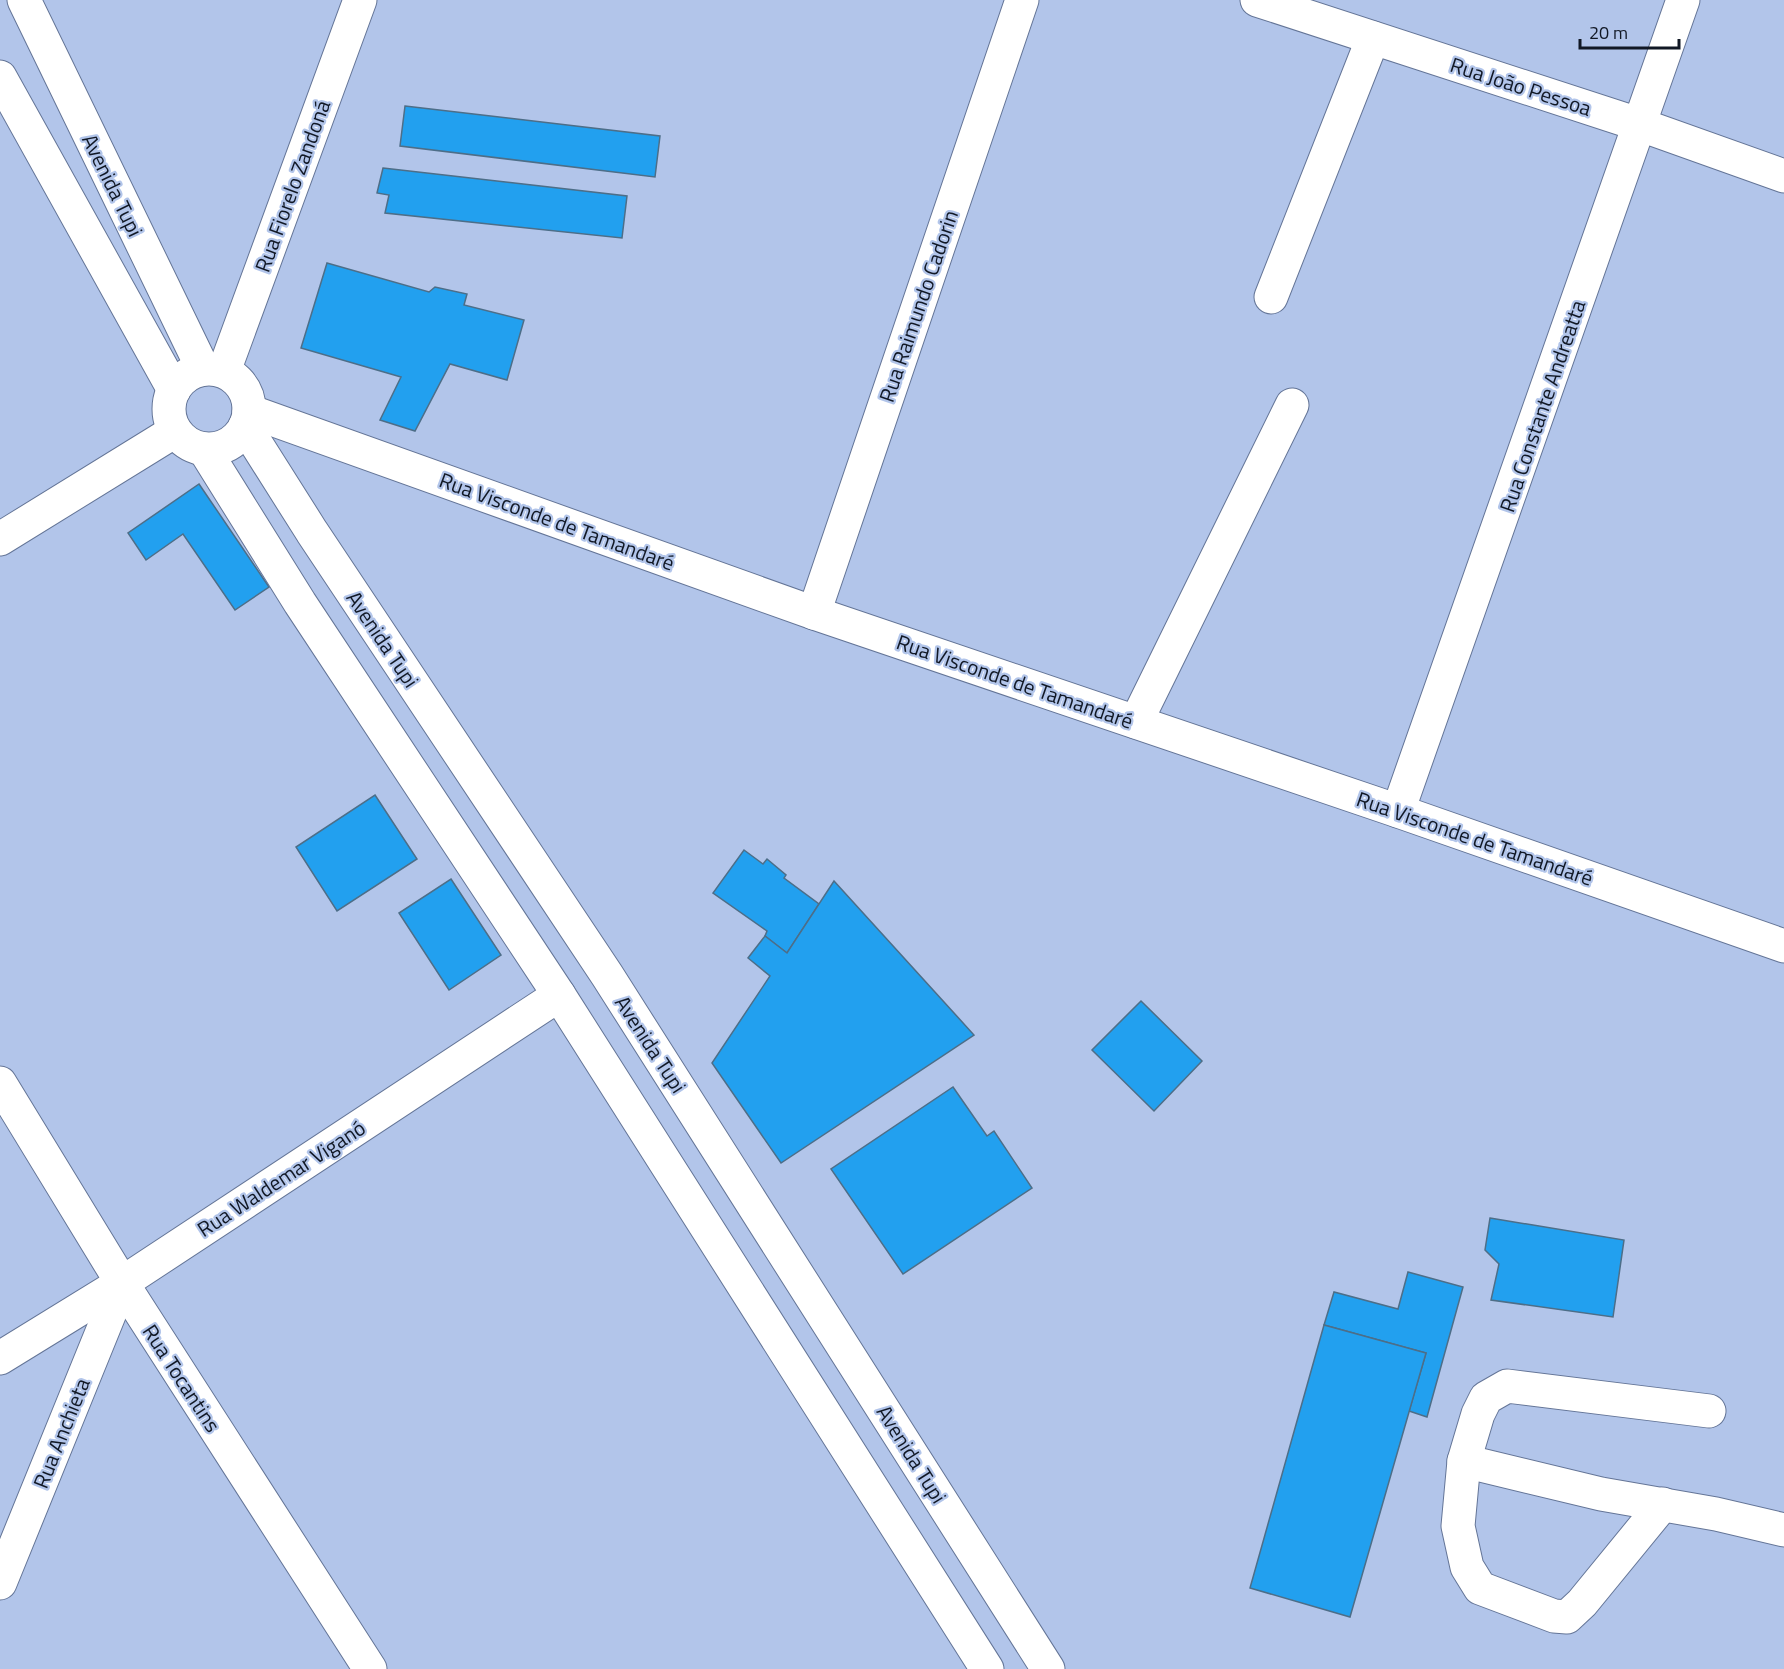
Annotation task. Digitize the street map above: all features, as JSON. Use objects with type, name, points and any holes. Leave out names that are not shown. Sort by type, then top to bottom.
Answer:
[{"type":"street","name":"Avenida Tupi","points":[[24,0],[214,370]]},
{"type":"street","name":"Rua Fiorelo Zandoná","points":[[214,370],[360,0]]},
{"type":"street","name":"Rua Raimundo Cadorin","points":[[814,613],[1022,0]]},
{"type":"street","name":"Rua João Pessoa","points":[[1257,0],[1641,125],[1784,176]]},
{"type":"street","name":"Rua Constante Andreatta","points":[[1398,811],[1641,125],[1683,0]]},
{"type":"street","points":[[1271,297],[1373,38]]},
{"type":"street","name":"Avenida Tupi","points":[[0,77],[174,390]]},
{"type":"street","points":[[214,370],[235,378],[243,388],[248,399],[247,418],[238,436],[228,444],[204,449],[187,443],[175,431],[170,418],[169,404],[174,390],[186,376],[214,370]]},
{"type":"street","points":[[1136,722],[1292,405]]},
{"type":"street","name":"Avenida Tupi","points":[[247,418],[312,532],[607,975],[1048,1669]]},
{"type":"street","name":"Rua Visconde de Tamandaré","points":[[247,418],[1398,811],[1784,946]]},
{"type":"street","points":[[0,539],[175,431]]},
{"type":"street","points":[[204,449],[300,603],[559,995],[987,1669]]},
{"type":"street","name":"Rua Waldemar Viganó","points":[[0,1358],[122,1283],[559,995]]},
{"type":"street","name":"Rua Tocantins","points":[[0,1083],[122,1283],[369,1669]]},
{"type":"street","name":"Rua Anchieta","points":[[0,1583],[122,1283]]},
{"type":"street","points":[[1663,1504],[1582,1604],[1567,1617],[1554,1616],[1480,1588],[1467,1567],[1458,1526],[1464,1461],[1478,1414],[1486,1398],[1507,1386],[1709,1411]]},
{"type":"street","points":[[1464,1461],[1601,1494],[1716,1514],[1784,1530]]},
{"type":"building","points":[[405,106],[660,136],[655,177],[400,146]]},
{"type":"building","points":[[383,168],[627,196],[622,238],[385,213],[389,195],[377,193]]},
{"type":"building","points":[[327,263],[429,292],[435,287],[467,294],[464,305],[524,320],[507,380],[450,364],[415,431],[380,420],[401,377],[301,348]]},
{"type":"building","points":[[199,484],[269,587],[235,610],[183,534],[146,560],[128,533]]},
{"type":"building","points":[[375,795],[417,859],[337,911],[296,847]]},
{"type":"building","points":[[744,850],[763,864],[767,859],[786,875],[784,878],[819,904],[787,953],[765,936],[767,931],[713,893]]},
{"type":"building","points":[[451,879],[501,955],[449,990],[399,913]]},
{"type":"building","points":[[834,881],[974,1035],[781,1163],[712,1063],[770,976],[748,958],[765,936],[787,953]]},
{"type":"building","points":[[1141,1001],[1202,1061],[1154,1111],[1092,1050]]},
{"type":"building","points":[[953,1087],[987,1136],[994,1131],[1032,1188],[903,1274],[831,1169]]},
{"type":"building","points":[[1490,1218],[1624,1240],[1613,1317],[1491,1300],[1499,1264],[1485,1250]]},
{"type":"building","points":[[1408,1272],[1463,1287],[1427,1417],[1409,1411],[1426,1353],[1324,1325],[1334,1292],[1398,1309]]},
{"type":"building","points":[[1324,1325],[1426,1353],[1350,1617],[1250,1588]]}]
